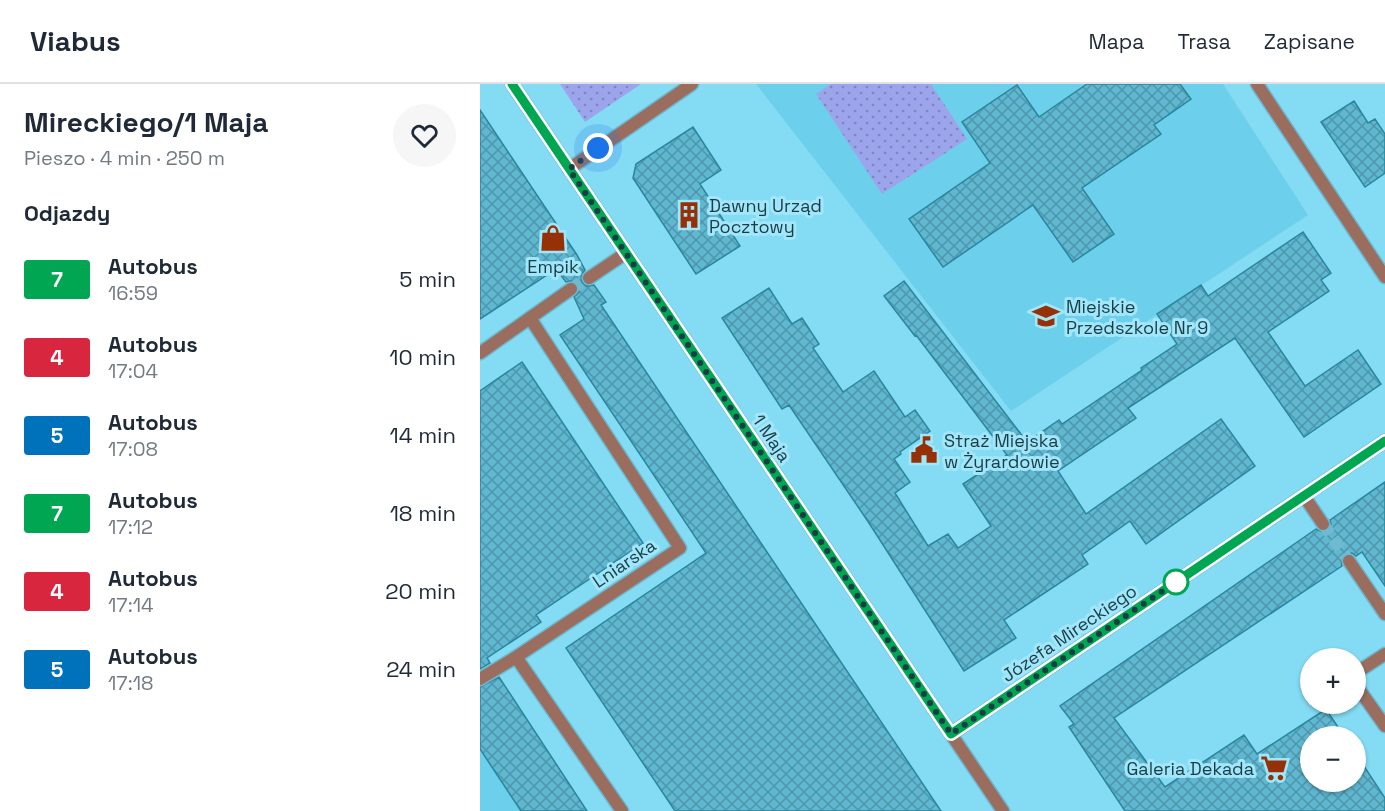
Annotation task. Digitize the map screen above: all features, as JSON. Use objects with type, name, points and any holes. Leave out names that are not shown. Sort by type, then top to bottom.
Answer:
[{"type":"street","name":"1 Maja","points":[[512,84],[1003,811]]},
{"type":"street","points":[[569,169],[692,84]]},
{"type":"street","points":[[1257,84],[1385,277]]},
{"type":"street","points":[[589,278],[626,254]]},
{"type":"street","points":[[480,352],[571,289]]},
{"type":"street","name":"Lniarska","points":[[516,657],[680,548],[530,318]]},
{"type":"street","name":"Józefa Mireckiego","points":[[951,734],[1385,441]]},
{"type":"street","points":[[1305,496],[1323,524]]},
{"type":"street","points":[[1349,561],[1385,614]]},
{"type":"street","points":[[1366,666],[1385,654]]},
{"type":"street","points":[[480,679],[516,657],[622,811]]},
{"type":"street","points":[[1366,699],[1385,726]]},
{"type":"shaded area","points":[[560,84],[641,84],[585,122]]},
{"type":"shaded area","name":"Miejskie Przedszkole Nr 9","points":[[756,84],[1223,84],[1308,215],[1011,411]]},
{"type":"shaded area","points":[[831,84],[931,84],[967,139],[882,194],[816,94]]},
{"type":"shaded area","points":[[505,685],[587,811],[480,811],[480,700]]},
{"type":"building","points":[[1087,84],[1180,84],[1191,99],[1154,125],[1161,134],[1082,188],[1114,234],[1073,262],[1033,205],[943,267],[909,219],[990,163],[962,122],[1017,85],[1039,117]]},
{"type":"building","points":[[1354,101],[1368,123],[1375,119],[1385,134],[1385,173],[1365,187],[1321,122]]},
{"type":"building","points":[[480,110],[577,255],[585,270],[581,275],[582,282],[586,286],[594,285],[606,302],[601,305],[941,811],[675,811],[566,648],[706,553],[560,335],[584,319],[574,297],[579,292],[577,284],[571,281],[566,282],[556,269],[480,319]]},
{"type":"building","name":"Dawny Urząd Pocztowy","points":[[693,127],[721,170],[700,184],[740,246],[696,274],[633,178],[636,164]]},
{"type":"building","points":[[1303,232],[1331,273],[1321,280],[1329,291],[1268,332],[1305,386],[1358,350],[1381,384],[1304,437],[1235,338],[1128,408],[1136,418],[1058,471],[1086,514],[1221,419],[1255,466],[1146,544],[1130,521],[1082,555],[1088,564],[1004,620],[1016,638],[964,671],[869,523],[789,405],[782,409],[722,318],[769,288],[792,324],[802,318],[819,344],[813,348],[843,392],[874,371],[905,417],[915,410],[930,431],[900,452],[901,454],[894,459],[910,482],[895,493],[928,546],[948,534],[958,548],[991,526],[963,484],[1007,455],[884,296],[904,281],[1027,442],[1059,420],[1062,424],[1177,344],[1157,314],[1201,285],[1208,296]]},
{"type":"building","points":[[522,362],[643,543],[536,615],[541,622],[487,658],[490,663],[480,669],[480,391]]},
{"type":"building","points":[[1385,482],[1385,586],[1362,552],[1356,556],[1352,553],[1345,554],[1341,558],[1342,566],[1114,718],[1165,787],[1244,735],[1257,754],[1318,714],[1329,714],[1337,726],[1300,726],[1300,792],[1366,792],[1366,769],[1385,798],[1385,811],[1125,811],[1069,727],[1074,724],[1060,706],[1316,529],[1323,532],[1328,530],[1330,520]]},
{"type":"building","points":[[499,677],[587,811],[521,811],[480,749],[480,687]]},
{"type":"tunnel","points":[[571,289],[589,278]]},
{"type":"tunnel","points":[[1323,524],[1349,561]]},
{"type":"bus line","name":"7","points":[[512,84],[951,734],[1385,441]]},
{"type":"place","name":"Dawny Urząd Pocztowy","points":[[689,215]]},
{"type":"place","name":"Empik","points":[[553,238]]},
{"type":"place","name":"Miejskie Przedszkole Nr 9","points":[[1046,316]]},
{"type":"place","name":"Straż Miejska w Żyrardowie","points":[[924,450]]},
{"type":"place","name":"Galeria Dekada","points":[[1274,768]]},
{"type":"route","points":[[598,148],[569,169],[951,734],[1176,582]]}]
